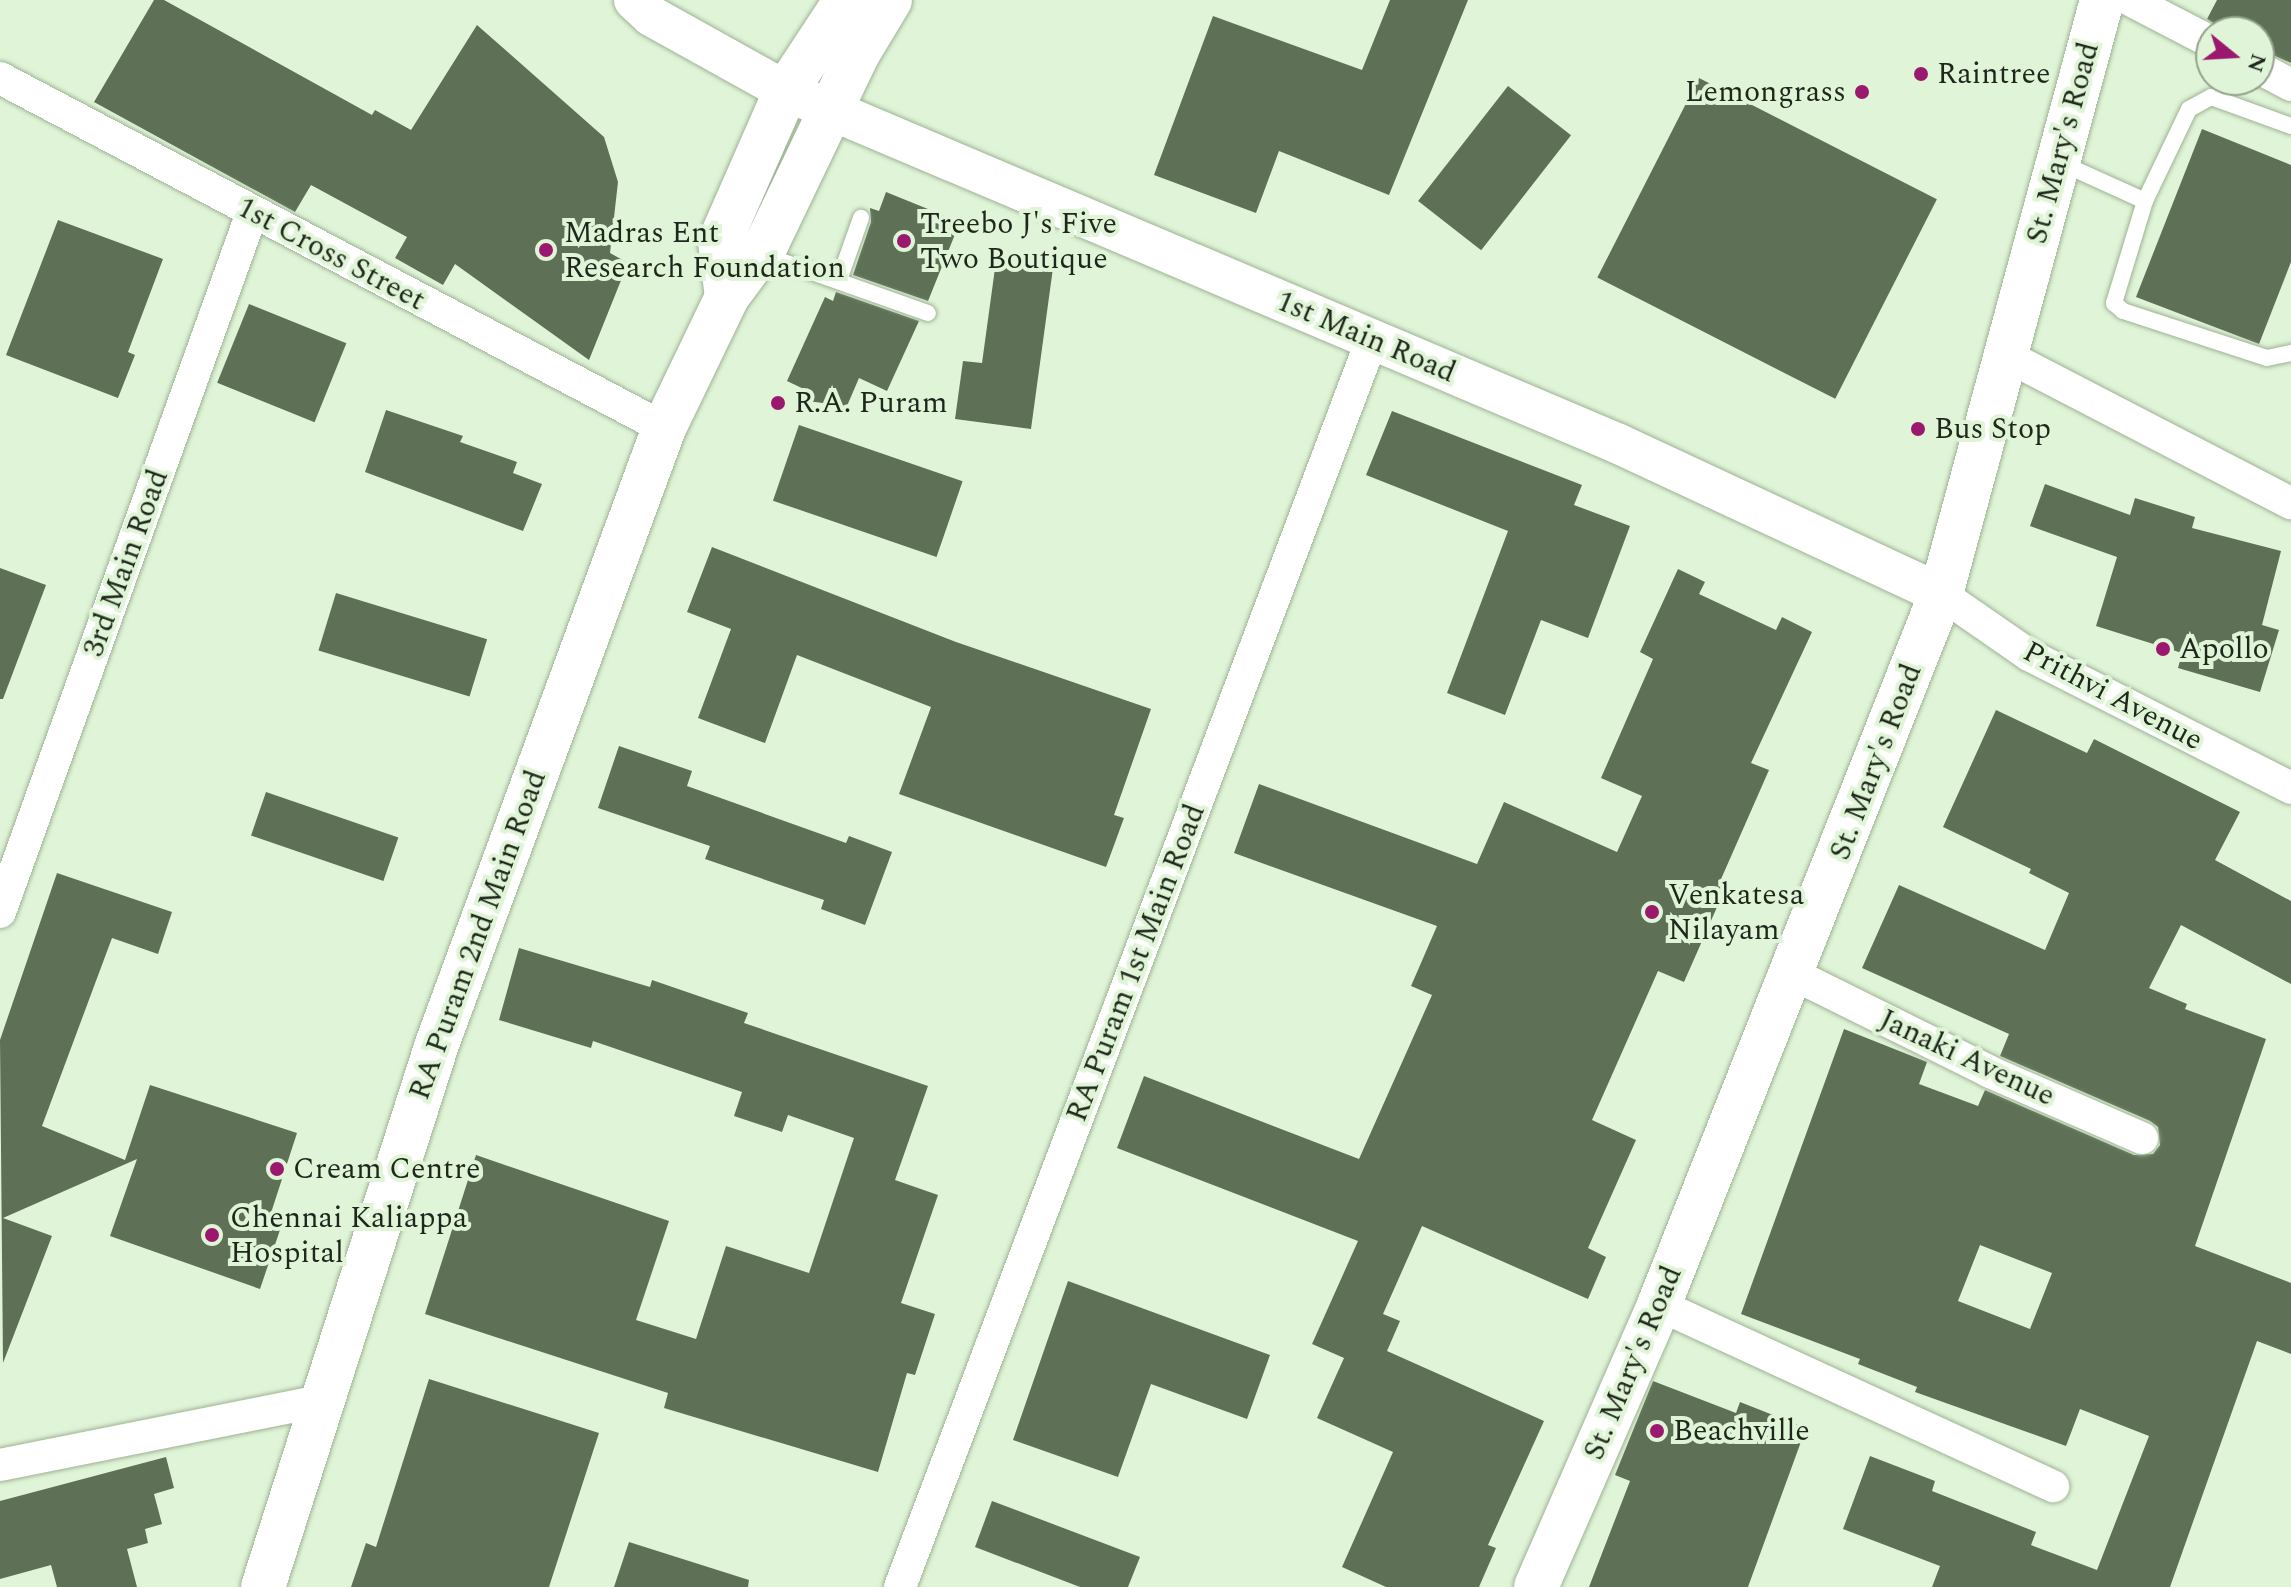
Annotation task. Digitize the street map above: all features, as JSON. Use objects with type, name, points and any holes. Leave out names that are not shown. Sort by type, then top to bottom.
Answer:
[{"type":"main road","points":[[727,297],[720,241],[786,91],[846,0]]},
{"type":"main road","name":"RA Puram 2nd Main Road","points":[[263,1587],[320,1401],[437,1044],[664,428],[727,297],[759,253],[830,110],[890,0]]},
{"type":"main road","name":"St. Mary's Road","points":[[1536,1587],[1659,1305],[1793,974],[1941,594],[2102,0]]},
{"type":"street","name":"1st Main Road","points":[[634,0],[651,16],[786,91],[1619,444],[1941,594]]},
{"type":"street","points":[[2130,0],[2195,34]]},
{"type":"street","name":"1st Cross Street","points":[[0,78],[664,428]]},
{"type":"street","name":"3rd Main Road","points":[[0,912],[252,213]]},
{"type":"street","name":"RA Puram 1st Main Road","points":[[900,1587],[1372,339]]},
{"type":"street","points":[[2005,355],[2291,503]]},
{"type":"street","name":"Prithvi Avenue","points":[[1941,594],[2029,655],[2291,788]]},
{"type":"street","name":"Janaki Avenue","points":[[1793,974],[1990,1072],[2142,1138]]},
{"type":"street","points":[[1659,1305],[2053,1486]]},
{"type":"street","points":[[0,1465],[320,1401]]},
{"type":"lane","points":[[2291,126],[2234,102],[2211,97],[2189,109],[2145,201],[2114,303],[2123,311],[2267,358],[2291,353]]},
{"type":"lane","points":[[2060,162],[2145,201]]},
{"type":"lane","points":[[839,280],[861,218]]},
{"type":"lane","points":[[759,253],[928,313]]},
{"type":"building","points":[[154,0],[164,0],[372,115],[375,110],[411,130],[477,25],[604,137],[618,182],[610,253],[628,263],[589,360],[455,264],[443,285],[395,258],[407,237],[311,185],[295,212],[94,102]]},
{"type":"building","points":[[1390,0],[1468,0],[1389,195],[1279,151],[1256,213],[1154,175],[1213,16],[1362,70]]},
{"type":"building","points":[[2217,0],[2291,0],[2291,63],[2275,56],[2275,16],[2209,16]]},
{"type":"building","points":[[1699,78],[1937,199],[1835,399],[1597,278]]},
{"type":"building","points":[[1508,86],[1571,135],[1481,250],[1418,201]]},
{"type":"building","points":[[2202,129],[2291,165],[2291,262],[2259,344],[2136,297]]},
{"type":"building","name":"Treebo J's Five Two Boutique","points":[[886,192],[960,222],[928,301],[853,275],[871,222],[870,208],[879,211]]},
{"type":"building","points":[[58,220],[163,259],[128,352],[135,355],[118,398],[6,355]]},
{"type":"building","points":[[996,261],[1053,268],[1031,429],[955,419],[963,361],[982,363]]},
{"type":"building","points":[[836,292],[919,321],[887,391],[859,378],[847,406],[807,401],[810,392],[787,381],[825,297],[833,301]]},
{"type":"building","points":[[249,304],[346,343],[315,422],[217,383]]},
{"type":"building","points":[[386,410],[463,436],[460,442],[517,462],[513,473],[542,484],[523,531],[365,472]]},
{"type":"building","points":[[1392,411],[1582,485],[1574,505],[1630,526],[1588,638],[1541,620],[1505,715],[1447,693],[1508,531],[1366,475]]},
{"type":"building","points":[[799,425],[963,481],[937,557],[773,501]]},
{"type":"building","points":[[2045,484],[2130,515],[2135,498],[2195,517],[2192,528],[2281,551],[2262,625],[2279,630],[2260,692],[2178,668],[2182,653],[2096,626],[2117,557],[2030,526]]},
{"type":"building","points":[[712,547],[956,642],[1151,709],[1114,815],[1124,818],[1106,867],[899,794],[931,707],[797,655],[765,743],[698,718],[731,629],[687,612]]},
{"type":"building","points":[[0,568],[46,585],[3,699],[0,699]]},
{"type":"building","points":[[1678,569],[1705,582],[1699,594],[1776,630],[1782,617],[1812,632],[1751,763],[1769,770],[1718,886],[1725,889],[1684,982],[1658,971],[1592,1120],[1636,1140],[1588,1248],[1606,1257],[1588,1299],[1422,1226],[1383,1314],[1400,1321],[1387,1351],[1544,1421],[1488,1545],[1496,1548],[1479,1587],[1386,1587],[1342,1567],[1393,1452],[1317,1418],[1344,1358],[1312,1344],[1358,1241],[1117,1148],[1144,1076],[1359,1159],[1432,995],[1411,986],[1437,926],[1234,853],[1259,784],[1477,864],[1504,802],[1617,852],[1642,796],[1601,778],[1653,659],[1640,652]]},
{"type":"building","points":[[336,593],[487,639],[470,697],[318,650]]},
{"type":"building","points":[[1996,710],[2087,753],[2094,739],[2240,812],[2215,860],[2291,901],[2291,984],[2181,925],[2149,988],[2187,1004],[2185,1009],[2266,1039],[2195,1246],[2291,1283],[2291,1354],[2257,1341],[2170,1587],[1932,1587],[1940,1566],[1843,1529],[1870,1456],[1935,1481],[1932,1491],[2036,1532],[2031,1545],[2097,1570],[2149,1436],[2080,1409],[2066,1446],[1915,1392],[1917,1387],[1858,1364],[1860,1359],[1741,1314],[1844,1029],[1927,1062],[1919,1084],[1978,1106],[1985,1090],[2134,1155],[2153,1154],[2160,1145],[2158,1127],[2150,1121],[2000,1056],[2009,1034],[1862,968],[1899,885],[2045,950],[2069,893],[2029,873],[2031,869],[1943,827]],"holes":[[[1980,1245],[2052,1273],[2030,1329],[1958,1301]]]},
{"type":"building","points":[[619,746],[692,771],[687,786],[846,843],[849,836],[892,852],[865,925],[821,909],[824,900],[705,859],[710,846],[598,808]]},
{"type":"building","points":[[266,792],[398,838],[383,881],[251,835]]},
{"type":"building","points":[[57,873],[172,912],[158,954],[112,938],[42,1126],[125,1160],[150,1085],[297,1133],[269,1219],[282,1224],[260,1289],[110,1236],[137,1159],[3,1218],[52,1236],[3,1363],[0,1040]]},
{"type":"building","points":[[519,948],[650,987],[652,980],[748,1013],[744,1023],[928,1086],[895,1180],[938,1195],[901,1303],[935,1314],[915,1375],[907,1373],[878,1472],[664,1408],[668,1393],[425,1314],[476,1155],[669,1221],[636,1320],[696,1339],[726,1246],[809,1273],[854,1138],[788,1115],[782,1132],[734,1116],[742,1092],[593,1041],[591,1048],[499,1020]]},
{"type":"building","points":[[1068,1281],[1270,1355],[1247,1419],[1151,1384],[1118,1477],[1013,1440]]},
{"type":"building","points":[[429,1379],[599,1433],[549,1587],[351,1587],[366,1543],[376,1547]]},
{"type":"building","points":[[1653,1381],[1736,1413],[1740,1402],[1806,1428],[1748,1587],[1589,1587],[1630,1481],[1615,1475]]},
{"type":"building","points":[[166,1457],[174,1488],[154,1494],[162,1524],[145,1529],[148,1543],[127,1549],[137,1587],[57,1587],[51,1565],[0,1579],[0,1501]]},
{"type":"building","points":[[992,1501],[1140,1557],[1128,1587],[1080,1587],[975,1547]]},
{"type":"building","points":[[629,1542],[749,1580],[748,1587],[614,1587]]},
{"type":"place","name":"Raintree","points":[[1921,74]]},
{"type":"place","name":"Lemongrass","points":[[1862,92]]},
{"type":"place","name":"Treebo J's Five Two Boutique","points":[[904,241]]},
{"type":"place","name":"Madras Ent Research Foundation","points":[[546,250]]},
{"type":"place","name":"R.A. Puram","points":[[778,403]]},
{"type":"place","name":"Bus Stop","points":[[1918,429]]},
{"type":"place","name":"Apollo","points":[[2163,649]]},
{"type":"place","name":"Venkatesa Nilayam","points":[[1652,912]]},
{"type":"place","name":"Cream Centre","points":[[277,1169]]},
{"type":"place","name":"Chennai Kaliappa Hospital","points":[[212,1235]]},
{"type":"place","name":"Beachville","points":[[1657,1431]]}]
